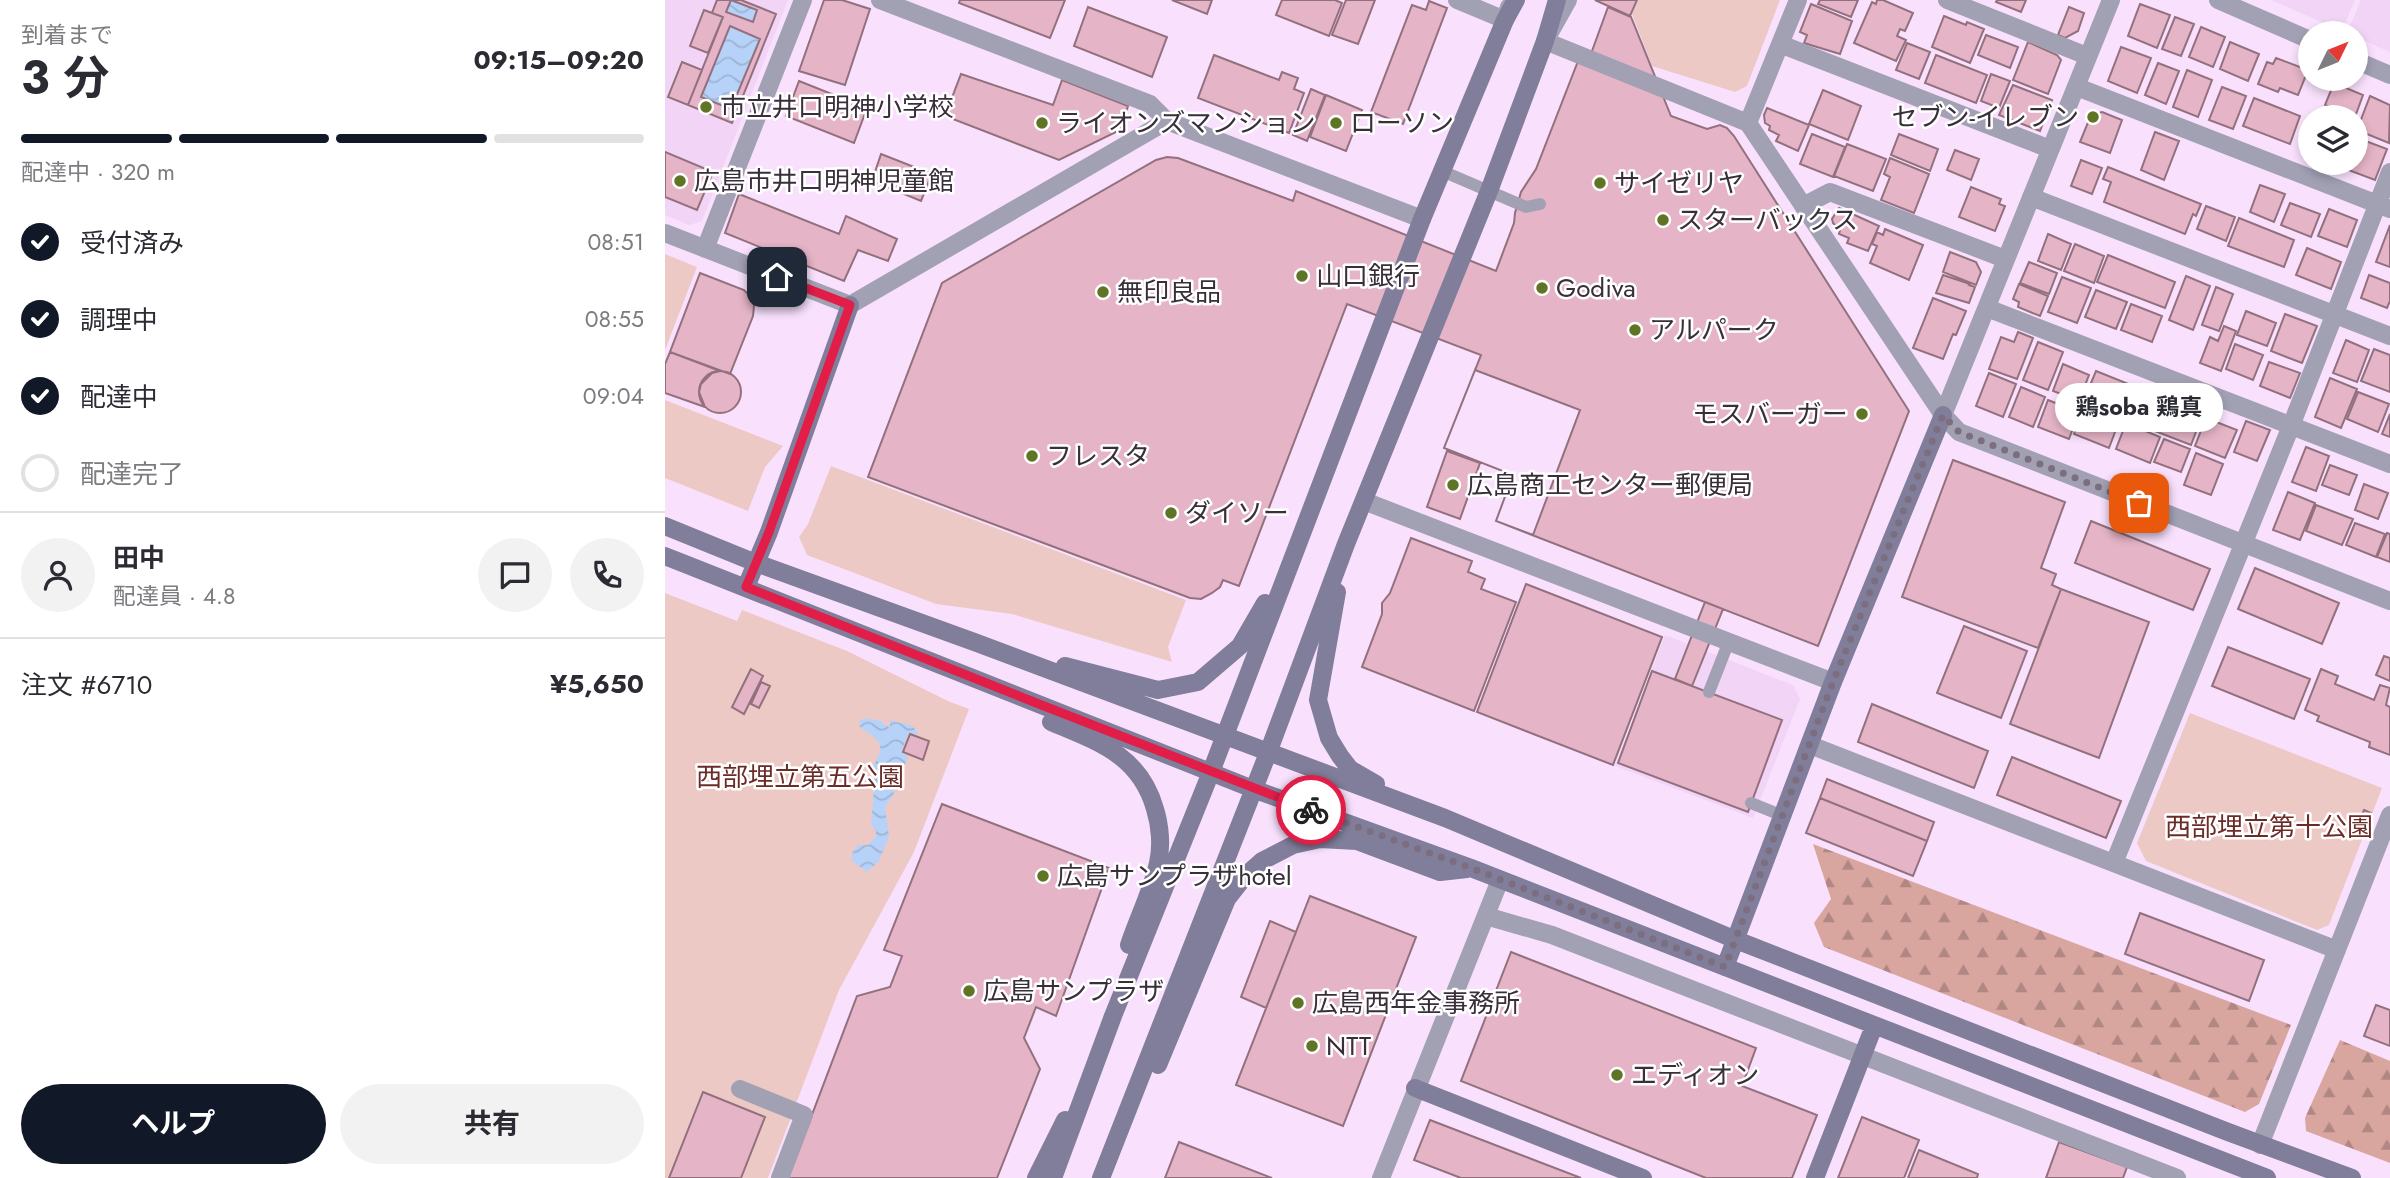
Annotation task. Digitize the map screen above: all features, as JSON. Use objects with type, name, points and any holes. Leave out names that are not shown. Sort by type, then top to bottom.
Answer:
[{"type":"street","points":[[705,249],[803,0]]},
{"type":"street","points":[[880,0],[1150,104],[1167,121],[1422,219]]},
{"type":"street","points":[[1457,0],[1505,20]]},
{"type":"street","points":[[1505,20],[1510,0]]},
{"type":"street","points":[[1053,1178],[1113,1016],[1211,772],[1422,219],[1505,20],[1516,0]]},
{"type":"street","points":[[1104,1178],[1113,1148],[1268,753],[1346,544],[1489,191],[1545,41],[1557,0]]},
{"type":"street","points":[[1545,41],[1568,0]]},
{"type":"street","points":[[1748,123],[1798,0]]},
{"type":"street","points":[[1947,0],[2087,56]]},
{"type":"street","points":[[1725,967],[1833,682],[2111,0]]},
{"type":"street","points":[[2218,0],[2298,35]]},
{"type":"street","points":[[1545,41],[1748,123],[1943,415],[1959,432],[2390,601]]},
{"type":"street","points":[[1780,44],[2050,149]]},
{"type":"street","points":[[2368,66],[2390,75]]},
{"type":"street","points":[[2077,87],[2384,206]]},
{"type":"street","points":[[746,587],[769,532],[850,305],[1167,121]]},
{"type":"street","points":[[2114,863],[2335,314],[2384,206],[2390,172]]},
{"type":"street","points":[[1803,206],[1829,191],[2005,259]]},
{"type":"street","points":[[2031,197],[2390,336]]},
{"type":"street","points":[[665,233],[850,305]]},
{"type":"street","points":[[1987,308],[2390,464]]},
{"type":"street","points":[[1364,501],[1833,682]]},
{"type":"street","points":[[665,526],[756,563],[1445,818],[1736,940],[2260,1145],[2352,1178]]},
{"type":"street","points":[[1346,544],[1319,685],[1318,700],[1322,719],[1329,738],[1350,769],[1445,818]]},
{"type":"street","points":[[665,556],[1253,789],[1471,868],[2255,1176],[2260,1145],[2390,815]]},
{"type":"street","points":[[977,643],[1158,690],[1198,682],[1240,646],[1291,559]]},
{"type":"street","points":[[948,669],[984,694],[1100,743],[1134,768],[1151,794],[1159,825],[1158,862],[1128,949],[1113,1016]]},
{"type":"street","points":[[1809,745],[2337,950]]},
{"type":"street","points":[[1125,1120],[1160,1063],[1227,899],[1240,881],[1262,861],[1293,845],[1331,838],[1357,841],[1440,872],[1471,868]]},
{"type":"street","points":[[1381,1178],[1500,880]]},
{"type":"street","points":[[1486,916],[1552,935],[2177,1178]]},
{"type":"street","points":[[1815,1178],[1874,1027]]},
{"type":"street","points":[[1036,1178],[1099,1055]]},
{"type":"street","points":[[1415,1088],[1643,1178]]},
{"type":"street","points":[[740,1089],[804,1115],[780,1178]]},
{"type":"lane","points":[[1442,171],[1526,207],[1541,204]]},
{"type":"lane","points":[[1709,692],[1729,641]]},
{"type":"lane","points":[[1751,803],[1783,816]]},
{"type":"shaded area","name":"市立井口明神小学校","points":[[665,0],[788,0],[702,221],[689,225],[665,215]]},
{"type":"shaded area","points":[[2271,0],[2355,0],[2346,21],[2319,21]]},
{"type":"shaded area","points":[[2361,0],[2390,0],[2390,52],[2368,42],[2368,21],[2352,21]]},
{"type":"shaded area","points":[[1665,635],[1793,685],[1800,699],[1753,818],[1615,766]]},
{"type":"green space","points":[[1638,0],[1780,0],[1747,86],[1735,92],[1652,66],[1632,14]]},
{"type":"green space","points":[[665,254],[697,267],[665,350]]},
{"type":"green space","points":[[665,400],[783,446],[765,467],[748,511],[665,478]]},
{"type":"green space","points":[[831,466],[1186,600],[1168,647],[1172,662],[1012,614],[936,604],[807,555],[799,537],[808,524]]},
{"type":"green space","name":"西部埋立第五公園","points":[[665,593],[737,621],[742,610],[847,651],[969,709],[914,852],[839,990],[768,1178],[665,1178]]},
{"type":"green space","name":"西部埋立第十公園","points":[[2190,713],[2382,788],[2329,925],[2317,930],[2146,861],[2137,843]]},
{"type":"green space","points":[[1813,844],[2291,1025],[2259,1104],[2245,1112],[1824,947],[1814,923],[1831,899]]},
{"type":"green space","points":[[2340,1040],[2390,1061],[2390,1163],[2306,1131],[2305,1118]]},
{"type":"water","points":[[731,0],[757,10],[753,22],[726,12]]},
{"type":"water","points":[[730,26],[760,39],[731,109],[701,97]]},
{"type":"water","points":[[864,718],[881,721],[890,728],[890,719],[908,724],[918,733],[909,733],[901,752],[908,756],[893,795],[885,807],[889,836],[879,861],[867,872],[851,860],[858,845],[868,845],[876,836],[871,825],[876,786],[872,770],[880,745],[859,726]]},
{"type":"building","points":[[717,0],[731,0],[741,0],[776,14],[732,123],[688,105],[723,17],[712,13]],"holes":[[[731,0],[757,10],[753,22],[726,12]],[[730,26],[760,39],[731,109],[701,97]]]},
{"type":"building","points":[[824,0],[842,0],[870,9],[845,85],[799,71]]},
{"type":"building","points":[[960,0],[1065,0],[1050,38],[959,3]]},
{"type":"building","points":[[1172,0],[1212,0],[1207,14]]},
{"type":"building","points":[[1282,0],[1335,0],[1342,3],[1329,36],[1276,15]]},
{"type":"building","points":[[1346,0],[1375,0],[1358,44],[1332,35]]},
{"type":"building","points":[[1595,0],[1637,0],[1630,16]]},
{"type":"building","points":[[1820,0],[1858,0],[1851,17],[1818,4]]},
{"type":"building","points":[[1877,0],[1913,13],[1905,31],[1900,29],[1897,36],[1906,40],[1896,61],[1854,43],[1872,2],[1876,4]]},
{"type":"building","points":[[2026,0],[2021,12],[1996,2]]},
{"type":"building","points":[[1429,1],[1447,8],[1403,124],[1371,112],[1412,5],[1426,10]]},
{"type":"building","points":[[1811,4],[1852,21],[1840,54],[1804,43],[1807,35],[1800,32]]},
{"type":"building","points":[[2140,4],[2170,15],[2157,48],[2128,36]]},
{"type":"building","points":[[1088,7],[1167,37],[1152,77],[1074,46]]},
{"type":"building","name":"アルパーク","points":[[1608,7],[1631,17],[1671,116],[1707,129],[1720,125],[1734,136],[1909,411],[1818,646],[1496,521],[1513,475],[1444,448],[1481,355],[1347,304],[1239,586],[1223,580],[1220,587],[1201,599],[1190,598],[868,477],[942,283],[1156,160],[1178,158],[1293,201],[1296,191],[1496,271],[1514,223],[1521,192],[1536,169],[1580,56],[1592,51]]},
{"type":"building","points":[[2069,7],[2084,13],[2078,31],[2065,38],[2058,35]]},
{"type":"building","points":[[704,10],[723,17],[708,53],[690,46]]},
{"type":"building","points":[[1944,16],[1984,29],[1970,63],[1932,47]]},
{"type":"building","points":[[2175,17],[2194,24],[2181,56],[2162,49]]},
{"type":"building","points":[[2201,27],[2225,37],[2213,67],[2189,57]]},
{"type":"building","points":[[1986,35],[2018,47],[2010,68],[1978,55]]},
{"type":"building","points":[[2028,42],[2057,55],[2061,60],[2048,94],[2013,80]]},
{"type":"building","points":[[2230,42],[2259,54],[2248,81],[2220,69]]},
{"type":"building","points":[[1907,43],[1930,52],[1919,79],[1896,70]]},
{"type":"building","points":[[2121,47],[2151,58],[2137,93],[2108,81]]},
{"type":"building","points":[[1214,55],[1279,80],[1282,72],[1298,78],[1294,89],[1304,93],[1289,133],[1198,98]]},
{"type":"building","points":[[1936,55],[1987,75],[1976,103],[1925,83]]},
{"type":"building","points":[[2276,58],[2298,66],[2298,95],[2280,88],[2278,92],[2258,84],[2267,62],[2273,64]]},
{"type":"building","points":[[682,62],[702,70],[688,105],[668,97]]},
{"type":"building","points":[[2158,63],[2179,71],[2166,104],[2145,95]]},
{"type":"building","points":[[2187,70],[2212,80],[2198,117],[2173,107]]},
{"type":"building","name":"ライオンズマンション","points":[[961,74],[1053,105],[1062,80],[1128,106],[1120,130],[1059,160],[945,116]]},
{"type":"building","points":[[1991,74],[2010,81],[1999,108],[1981,101]]},
{"type":"building","points":[[799,81],[867,108],[854,143],[786,116]]},
{"type":"building","points":[[2013,85],[2052,100],[2040,131],[1999,115]]},
{"type":"building","points":[[2222,87],[2246,96],[2233,129],[2209,120]]},
{"type":"building","points":[[1311,89],[1325,95],[1307,141],[1293,135]]},
{"type":"building","points":[[1823,90],[1861,106],[1848,140],[1809,124]]},
{"type":"building","points":[[2331,91],[2353,91],[2363,95],[2359,105],[2325,105]]},
{"type":"building","name":"ローソン","points":[[1326,95],[1362,110],[1346,151],[1310,137]]},
{"type":"building","points":[[2370,96],[2390,105],[2389,143],[2368,134],[2367,105]]},
{"type":"building","points":[[2254,98],[2298,115],[2290,144],[2243,126]]},
{"type":"building","points":[[1767,108],[1809,125],[1798,151],[1776,141],[1779,135],[1769,130],[1770,126],[1765,123]]},
{"type":"building","points":[[2102,112],[2122,120],[2110,153],[2080,142],[2091,115]]},
{"type":"building","points":[[2155,132],[2179,141],[2164,180],[2141,170]]},
{"type":"building","points":[[1812,134],[1845,147],[1833,177],[1800,164]]},
{"type":"building","points":[[1899,134],[1938,149],[1930,171],[1891,155]]},
{"type":"building","points":[[2368,142],[2387,149],[2375,180],[2362,175],[2368,175]]},
{"type":"building","points":[[1847,144],[1886,159],[1873,191],[1834,176]]},
{"type":"building","points":[[1955,150],[1979,159],[1971,180],[1947,170]]},
{"type":"building","points":[[665,152],[713,172],[697,210],[665,197]]},
{"type":"building","points":[[881,154],[932,174],[921,201],[872,181]]},
{"type":"building","points":[[1890,158],[1929,174],[1914,213],[1881,200],[1890,177],[1884,174]]},
{"type":"building","points":[[2081,160],[2102,168],[2092,194],[2071,186]]},
{"type":"building","points":[[2108,167],[2201,204],[2196,216],[2193,214],[2185,234],[2104,202],[2111,182],[2103,179]]},
{"type":"building","points":[[2260,185],[2285,194],[2274,222],[2250,212]]},
{"type":"building","points":[[1971,187],[2001,199],[1999,204],[2005,206],[1995,231],[1959,217]]},
{"type":"building","points":[[739,194],[839,234],[846,216],[897,239],[888,261],[858,250],[844,281],[725,233]]},
{"type":"building","points":[[2290,203],[2320,214],[2311,237],[2281,225]]},
{"type":"building","points":[[2206,206],[2235,217],[2226,241],[2197,229]]},
{"type":"building","points":[[1839,208],[1879,226],[1868,251],[1847,243],[1849,238],[1839,234],[1840,230],[1832,219]]},
{"type":"building","points":[[2329,209],[2357,220],[2347,247],[2318,236]]},
{"type":"building","points":[[2239,218],[2294,240],[2284,267],[2228,246]]},
{"type":"building","points":[[2390,225],[2390,267],[2376,262]]},
{"type":"building","points":[[1885,229],[1923,245],[1909,280],[1870,263],[1877,246],[1872,244],[1877,232],[1883,235]]},
{"type":"building","points":[[2048,234],[2071,244],[2061,270],[2038,261]]},
{"type":"building","points":[[2075,244],[2104,256],[2094,283],[2064,271]]},
{"type":"building","points":[[2307,248],[2341,262],[2331,289],[2296,275]]},
{"type":"building","points":[[1950,252],[1976,262],[1981,272],[1976,285],[1943,272]]},
{"type":"building","points":[[2108,255],[2175,282],[2165,308],[2097,282]]},
{"type":"building","points":[[2029,262],[2057,273],[2049,294],[2020,283]]},
{"type":"building","points":[[700,273],[744,290],[751,297],[754,306],[753,316],[730,374],[670,352]]},
{"type":"building","points":[[1943,275],[1975,287],[1969,303],[1936,293]]},
{"type":"building","points":[[2369,275],[2390,283],[2390,301],[2387,308],[2361,298]]},
{"type":"building","points":[[2186,276],[2210,286],[2193,330],[2169,320]]},
{"type":"building","points":[[2062,277],[2091,288],[2077,323],[2048,312]]},
{"type":"building","points":[[2019,284],[2048,296],[2040,316],[2018,307],[2019,302],[2013,299]]},
{"type":"building","points":[[2216,287],[2233,294],[2219,331],[2202,325]]},
{"type":"building","points":[[2096,290],[2127,302],[2116,329],[2085,317]]},
{"type":"building","points":[[1933,298],[1966,311],[1943,359],[1913,348]]},
{"type":"building","points":[[2131,304],[2162,316],[2152,342],[2121,330]]},
{"type":"building","points":[[2246,311],[2276,323],[2267,346],[2237,335]]},
{"type":"building","points":[[2285,314],[2317,326],[2302,363],[2271,351]]},
{"type":"building","points":[[2224,326],[2236,331],[2221,371],[2200,363],[2210,337],[2218,341]]},
{"type":"building","points":[[2018,332],[2033,338],[2017,379],[1989,369],[2001,337],[2014,342]]},
{"type":"building","points":[[2346,340],[2369,350],[2357,382],[2333,373]]},
{"type":"building","points":[[2038,342],[2063,352],[2048,390],[2023,380]]},
{"type":"building","points":[[2235,344],[2263,355],[2253,380],[2226,369]]},
{"type":"building","points":[[2374,349],[2390,355],[2390,392],[2361,381]]},
{"type":"building","points":[[670,352],[720,371],[712,373],[701,384],[699,392],[705,407],[665,393],[665,364]]},
{"type":"building","points":[[2269,362],[2300,373],[2290,398],[2260,386]]},
{"type":"building","points":[[2063,364],[2089,375],[2079,401],[2053,391]]},
{"type":"building","points":[[1475,370],[1580,410],[1533,535],[1496,521],[1513,475],[1444,448]]},
{"type":"building","points":[[720,371],[735,377],[741,392],[735,407],[720,413],[705,407],[699,392],[705,377]]},
{"type":"building","points":[[2096,371],[2131,385],[2119,416],[2083,402]]},
{"type":"building","points":[[1989,373],[2016,384],[2003,417],[1976,406]]},
{"type":"building","points":[[2330,378],[2357,389],[2341,428],[2315,417]]},
{"type":"building","points":[[2021,387],[2045,397],[2033,427],[2009,417]]},
{"type":"building","points":[[2147,391],[2203,413],[2191,445],[2134,423]]},
{"type":"building","points":[[2358,392],[2389,404],[2378,432],[2347,419]]},
{"type":"building","points":[[2048,400],[2079,412],[2069,439],[2038,427]]},
{"type":"building","points":[[2083,410],[2118,424],[2109,448],[2074,434]]},
{"type":"building","points":[[2390,414],[2390,437],[2382,434]]},
{"type":"building","points":[[2206,418],[2237,430],[2225,458],[2195,446]]},
{"type":"building","points":[[2246,421],[2270,430],[2257,461],[2234,452]]},
{"type":"building","points":[[2126,423],[2160,437],[2150,463],[2116,449]]},
{"type":"building","points":[[2164,439],[2190,449],[2181,472],[2154,462]]},
{"type":"building","points":[[2306,447],[2329,456],[2316,491],[2292,482]]},
{"type":"building","points":[[1447,451],[1480,463],[1460,519],[1427,507]]},
{"type":"building","points":[[2196,453],[2223,464],[2211,495],[2184,485]]},
{"type":"building","points":[[1953,460],[2065,502],[2041,568],[2056,574],[2052,585],[2061,589],[2038,648],[1902,597]]},
{"type":"building","points":[[2330,465],[2357,475],[2349,495],[2322,485]]},
{"type":"building","points":[[2364,484],[2388,493],[2378,519],[2355,510]]},
{"type":"building","points":[[2288,492],[2315,503],[2300,540],[2273,530]]},
{"type":"building","points":[[2316,505],[2353,519],[2342,545],[2306,531]]},
{"type":"building","points":[[2091,521],[2210,569],[2193,610],[2075,563]]},
{"type":"building","points":[[2355,523],[2385,534],[2376,557],[2346,545]]},
{"type":"building","points":[[2387,533],[2390,534],[2390,562],[2377,557]]},
{"type":"building","points":[[1411,538],[1472,561],[1468,572],[1485,579],[1481,589],[1516,602],[1474,711],[1362,667],[1382,614],[1382,603],[1390,593]]},
{"type":"building","points":[[2255,568],[2339,603],[2322,644],[2238,609]]},
{"type":"building","points":[[1526,584],[1662,637],[1613,765],[1477,712]]},
{"type":"building","points":[[2061,589],[2149,622],[2099,758],[2010,724]]},
{"type":"building","points":[[1705,602],[1723,609],[1692,686],[1675,679]]},
{"type":"building","points":[[1964,626],[2027,651],[2001,718],[1937,693]]},
{"type":"building","points":[[2228,647],[2310,679],[2294,719],[2212,686]]},
{"type":"building","points":[[2384,656],[2390,658],[2390,681],[2376,675]]},
{"type":"building","points":[[751,669],[763,676],[744,714],[732,707]]},
{"type":"building","points":[[2321,669],[2338,676],[2335,684],[2374,700],[2380,685],[2390,688],[2386,705],[2390,707],[2390,755],[2369,747],[2370,742],[2317,721],[2319,716],[2305,710]]},
{"type":"building","points":[[1652,671],[1782,720],[1748,812],[1618,763]]},
{"type":"building","points":[[761,682],[770,686],[759,708],[751,704]]},
{"type":"building","points":[[1872,704],[1988,751],[1974,788],[1858,742]]},
{"type":"building","points":[[910,734],[929,741],[923,760],[903,752]]},
{"type":"building","points":[[2012,757],[2121,801],[2106,838],[1997,795]]},
{"type":"building","points":[[1827,779],[1934,822],[1927,841],[1820,798]]},
{"type":"building","points":[[1820,798],[1927,841],[1913,876],[1806,833]]},
{"type":"building","name":"広島サンプラザ","points":[[942,804],[1109,868],[1056,1016],[1036,1007],[1024,1038],[1040,1069],[997,1178],[788,1178],[857,996],[890,987],[902,956],[884,950]]},
{"type":"building","points":[[2364,810],[2371,813],[2366,824],[2359,821]]},
{"type":"building","name":"NTT","points":[[1310,896],[1416,937],[1343,1126],[1236,1085]]},
{"type":"building","points":[[2140,913],[2264,960],[2249,1001],[2125,954]]},
{"type":"building","points":[[1270,921],[1296,932],[1266,1008],[1241,997]]},
{"type":"building","points":[[1511,952],[1756,1048],[1742,1086],[1817,1115],[1792,1178],[1706,1178],[1461,1081]]},
{"type":"building","points":[[2376,1005],[2390,1010],[2390,1046],[2364,1036]]},
{"type":"building","points":[[703,1092],[765,1117],[741,1178],[669,1178]]},
{"type":"building","points":[[1862,1117],[1919,1140],[1904,1178],[1838,1178]]},
{"type":"building","points":[[1430,1120],[1581,1178],[1461,1178],[1414,1160]]},
{"type":"building","points":[[1179,1142],[1272,1178],[1165,1178]]},
{"type":"building","points":[[2059,1142],[2127,1167],[2123,1178],[2046,1178]]},
{"type":"building","points":[[1919,1150],[1978,1174],[1977,1178],[1908,1178]]},
{"type":"way so far","points":[[1311,810],[1471,868],[1725,967],[1833,682],[1943,415],[1959,432],[2139,503]]},
{"type":"place","name":"市立井口明神小学校","points":[[706,107]]},
{"type":"place","name":"セブン-イレブン","points":[[2093,117]]},
{"type":"place","name":"ライオンズマンション","points":[[1042,123]]},
{"type":"place","name":"ローソン","points":[[1336,123]]},
{"type":"place","name":"広島市井口明神児童館","points":[[680,181]]},
{"type":"place","name":"サイゼリヤ","points":[[1600,183]]},
{"type":"place","name":"スターバックス","points":[[1663,220]]},
{"type":"place","name":"山口銀行","points":[[1302,276]]},
{"type":"place","name":"Godiva","points":[[1542,288]]},
{"type":"place","name":"無印良品","points":[[1103,292]]},
{"type":"place","name":"アルパーク","points":[[1635,330]]},
{"type":"place","name":"モスバーガー","points":[[1862,414]]},
{"type":"place","name":"フレスタ","points":[[1032,456]]},
{"type":"place","name":"広島商工センター郵便局","points":[[1453,485]]},
{"type":"place","name":"鶏soba 鶏真","points":[[2139,503]]},
{"type":"place","name":"ダイソー","points":[[1171,513]]},
{"type":"place","name":"広島サンプラザhotel","points":[[1043,876]]},
{"type":"place","name":"広島サンプラザ","points":[[969,991]]},
{"type":"place","name":"広島西年金事務所","points":[[1298,1003]]},
{"type":"place","name":"NTT","points":[[1312,1046]]},
{"type":"place","name":"エディオン","points":[[1617,1075]]},
{"type":"route","points":[[777,277],[850,305],[769,532],[746,587],[1311,810]]}]
